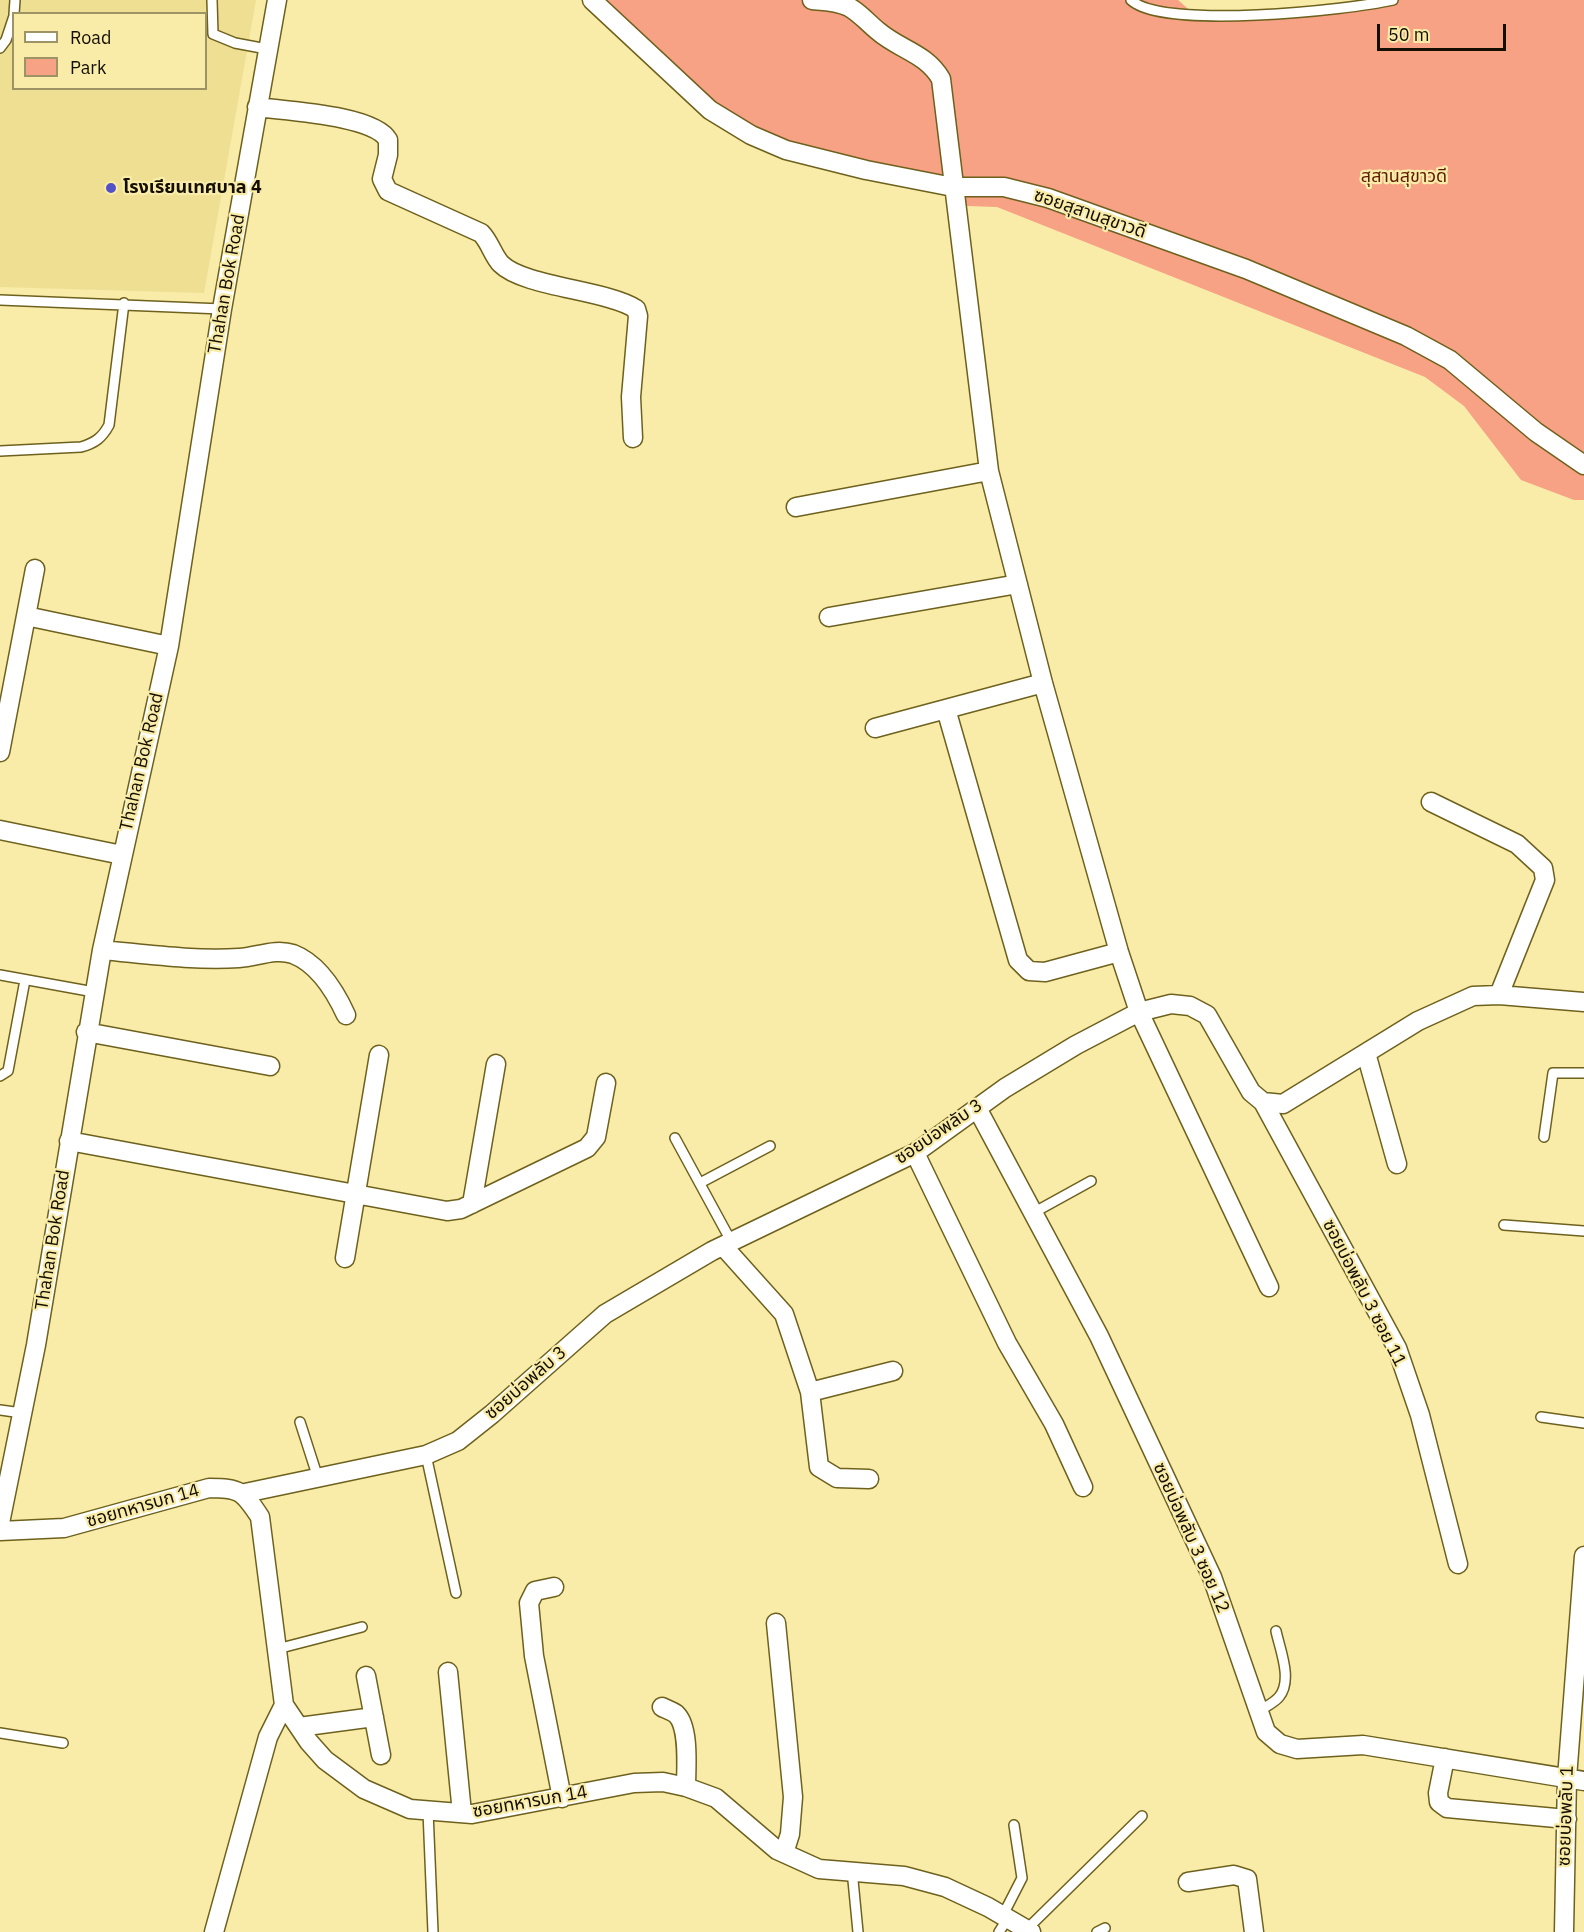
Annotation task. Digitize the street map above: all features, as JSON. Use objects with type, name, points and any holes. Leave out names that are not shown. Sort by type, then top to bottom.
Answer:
[{"type":"street","name":"Thahan Bok Road","points":[[0,1523],[22,1413],[86,1032],[122,855],[169,646],[222,309],[277,0]]},
{"type":"street","name":"ซอยสุสานสุขาวดี","points":[[592,0],[710,110],[751,135],[786,150],[856,167],[953,187],[1004,187],[1048,198],[1246,269],[1407,336],[1450,360],[1536,432],[1584,465]]},
{"type":"street","points":[[812,0],[837,2],[848,7],[878,31],[921,55],[933,65],[941,79],[947,108],[953,187],[989,471],[1043,683],[1119,952],[1139,1012],[1269,1287]]},
{"type":"street","points":[[257,106],[359,122],[377,129],[388,140],[388,155],[381,179],[388,191],[481,233],[489,240],[501,264],[515,271],[636,309],[638,316],[631,397],[633,438]]},
{"type":"street","points":[[796,507],[989,471]]},
{"type":"street","points":[[0,752],[35,569]]},
{"type":"street","points":[[829,617],[1018,584]]},
{"type":"street","points":[[26,616],[169,646]]},
{"type":"street","points":[[874,728],[1043,683]]},
{"type":"street","points":[[946,709],[1018,960],[1029,971],[1045,972],[1119,952]]},
{"type":"street","points":[[1431,802],[1517,844],[1543,868],[1545,880],[1499,995]]},
{"type":"street","points":[[0,830],[122,855]]},
{"type":"street","points":[[102,950],[239,958],[274,952],[292,954],[312,964],[339,998],[346,1015]]},
{"type":"street","points":[[1263,1102],[1283,1104],[1418,1021],[1473,996],[1499,995],[1584,1002]]},
{"type":"street","name":"ซอยบ่อพลับ 3","points":[[245,1493],[426,1455],[458,1441],[605,1314],[727,1244],[915,1153],[977,1108],[1076,1045],[1139,1012],[1171,1004],[1190,1006],[1207,1015],[1251,1092],[1263,1102]]},
{"type":"street","points":[[86,1032],[270,1066]]},
{"type":"street","points":[[1365,1053],[1397,1164]]},
{"type":"street","points":[[345,1258],[358,1193],[379,1055]]},
{"type":"street","points":[[472,1204],[496,1064]]},
{"type":"street","points":[[69,1141],[447,1211],[472,1204],[587,1148],[596,1137],[606,1083]]},
{"type":"street","name":"ซอยบ่อพลับ 3 ซอย 11","points":[[1263,1102],[1397,1348],[1419,1415],[1458,1564]]},
{"type":"street","name":"ซอยบ่อพลับ 3 ซอย 12","points":[[977,1108],[1099,1336],[1212,1577],[1266,1732],[1280,1744],[1297,1749],[1363,1745],[1575,1779]]},
{"type":"street","points":[[915,1153],[1007,1343],[1054,1424],[1083,1487]]},
{"type":"street","points":[[727,1244],[784,1314],[810,1392],[819,1467],[837,1478],[868,1479]]},
{"type":"street","points":[[810,1392],[893,1371]]},
{"type":"street","name":"ซอยทหารบก 14","points":[[0,1531],[64,1528],[208,1488],[229,1488],[245,1493],[260,1517],[284,1705],[309,1742],[326,1760],[364,1789],[410,1809],[462,1813],[562,1798],[634,1783],[663,1782],[686,1787],[716,1798],[777,1850],[819,1869],[904,1876],[945,1887],[1003,1922],[1029,1930]]},
{"type":"street","name":"ซอยบ่อพลับ 1","points":[[1564,1932],[1567,1819],[1575,1779],[1572,1690],[1584,1556]]},
{"type":"street","points":[[554,1587],[535,1591],[529,1603],[534,1656],[562,1798]]},
{"type":"street","points":[[776,1623],[793,1797],[790,1834],[784,1853]]},
{"type":"street","points":[[448,1672],[462,1813]]},
{"type":"street","points":[[366,1676],[381,1755]]},
{"type":"street","points":[[214,1932],[268,1737],[284,1705]]},
{"type":"street","points":[[662,1707],[677,1715],[681,1724],[686,1747],[686,1787]]},
{"type":"street","points":[[299,1727],[374,1717]]},
{"type":"street","points":[[1445,1758],[1438,1793],[1439,1802],[1447,1808],[1567,1819]]},
{"type":"street","points":[[1188,1882],[1234,1875],[1247,1879],[1254,1932]]},
{"type":"lane","points":[[212,0],[213,34],[235,43],[267,49]]},
{"type":"lane","points":[[1131,0],[1146,9],[1172,15],[1300,13],[1393,0]]},
{"type":"lane","points":[[0,48],[6,40],[12,21]]},
{"type":"lane","points":[[0,300],[124,303],[222,309]]},
{"type":"lane","points":[[0,451],[81,447],[94,444],[104,435],[108,425],[124,303]]},
{"type":"lane","points":[[0,975],[94,992]]},
{"type":"lane","points":[[0,1076],[8,1071],[25,980]]},
{"type":"lane","points":[[1544,1137],[1553,1073],[1584,1074]]},
{"type":"lane","points":[[675,1138],[700,1183],[727,1244]]},
{"type":"lane","points":[[700,1183],[770,1146]]},
{"type":"lane","points":[[1033,1213],[1091,1181]]},
{"type":"lane","points":[[1504,1225],[1584,1231]]},
{"type":"lane","points":[[0,1410],[22,1413]]},
{"type":"lane","points":[[1541,1417],[1584,1423]]},
{"type":"lane","points":[[300,1422],[318,1478]]},
{"type":"lane","points":[[426,1455],[456,1593]]},
{"type":"lane","points":[[278,1649],[362,1627]]},
{"type":"lane","points":[[1258,1711],[1278,1698],[1286,1679],[1276,1631]]},
{"type":"lane","points":[[0,1734],[63,1743]]},
{"type":"lane","points":[[428,1811],[433,1932]]},
{"type":"lane","points":[[1029,1930],[1142,1816]]},
{"type":"lane","points":[[1003,1922],[1022,1878],[1014,1825]]},
{"type":"lane","points":[[852,1870],[858,1932]]},
{"type":"shaded area","name":"โรงเรียนเทศบาล 4","points":[[0,0],[256,0],[204,293],[0,287]]},
{"type":"green space","name":"สุสานสุขาวดี","points":[[604,0],[1178,0],[1203,22],[1323,14],[1375,0],[1584,0],[1584,500],[1574,500],[1521,480],[1464,406],[1425,377],[997,207],[967,206],[961,183],[823,159],[710,110]]},
{"type":"place","name":"โรงเรียนเทศบาล 4","points":[[111,188]]}]
